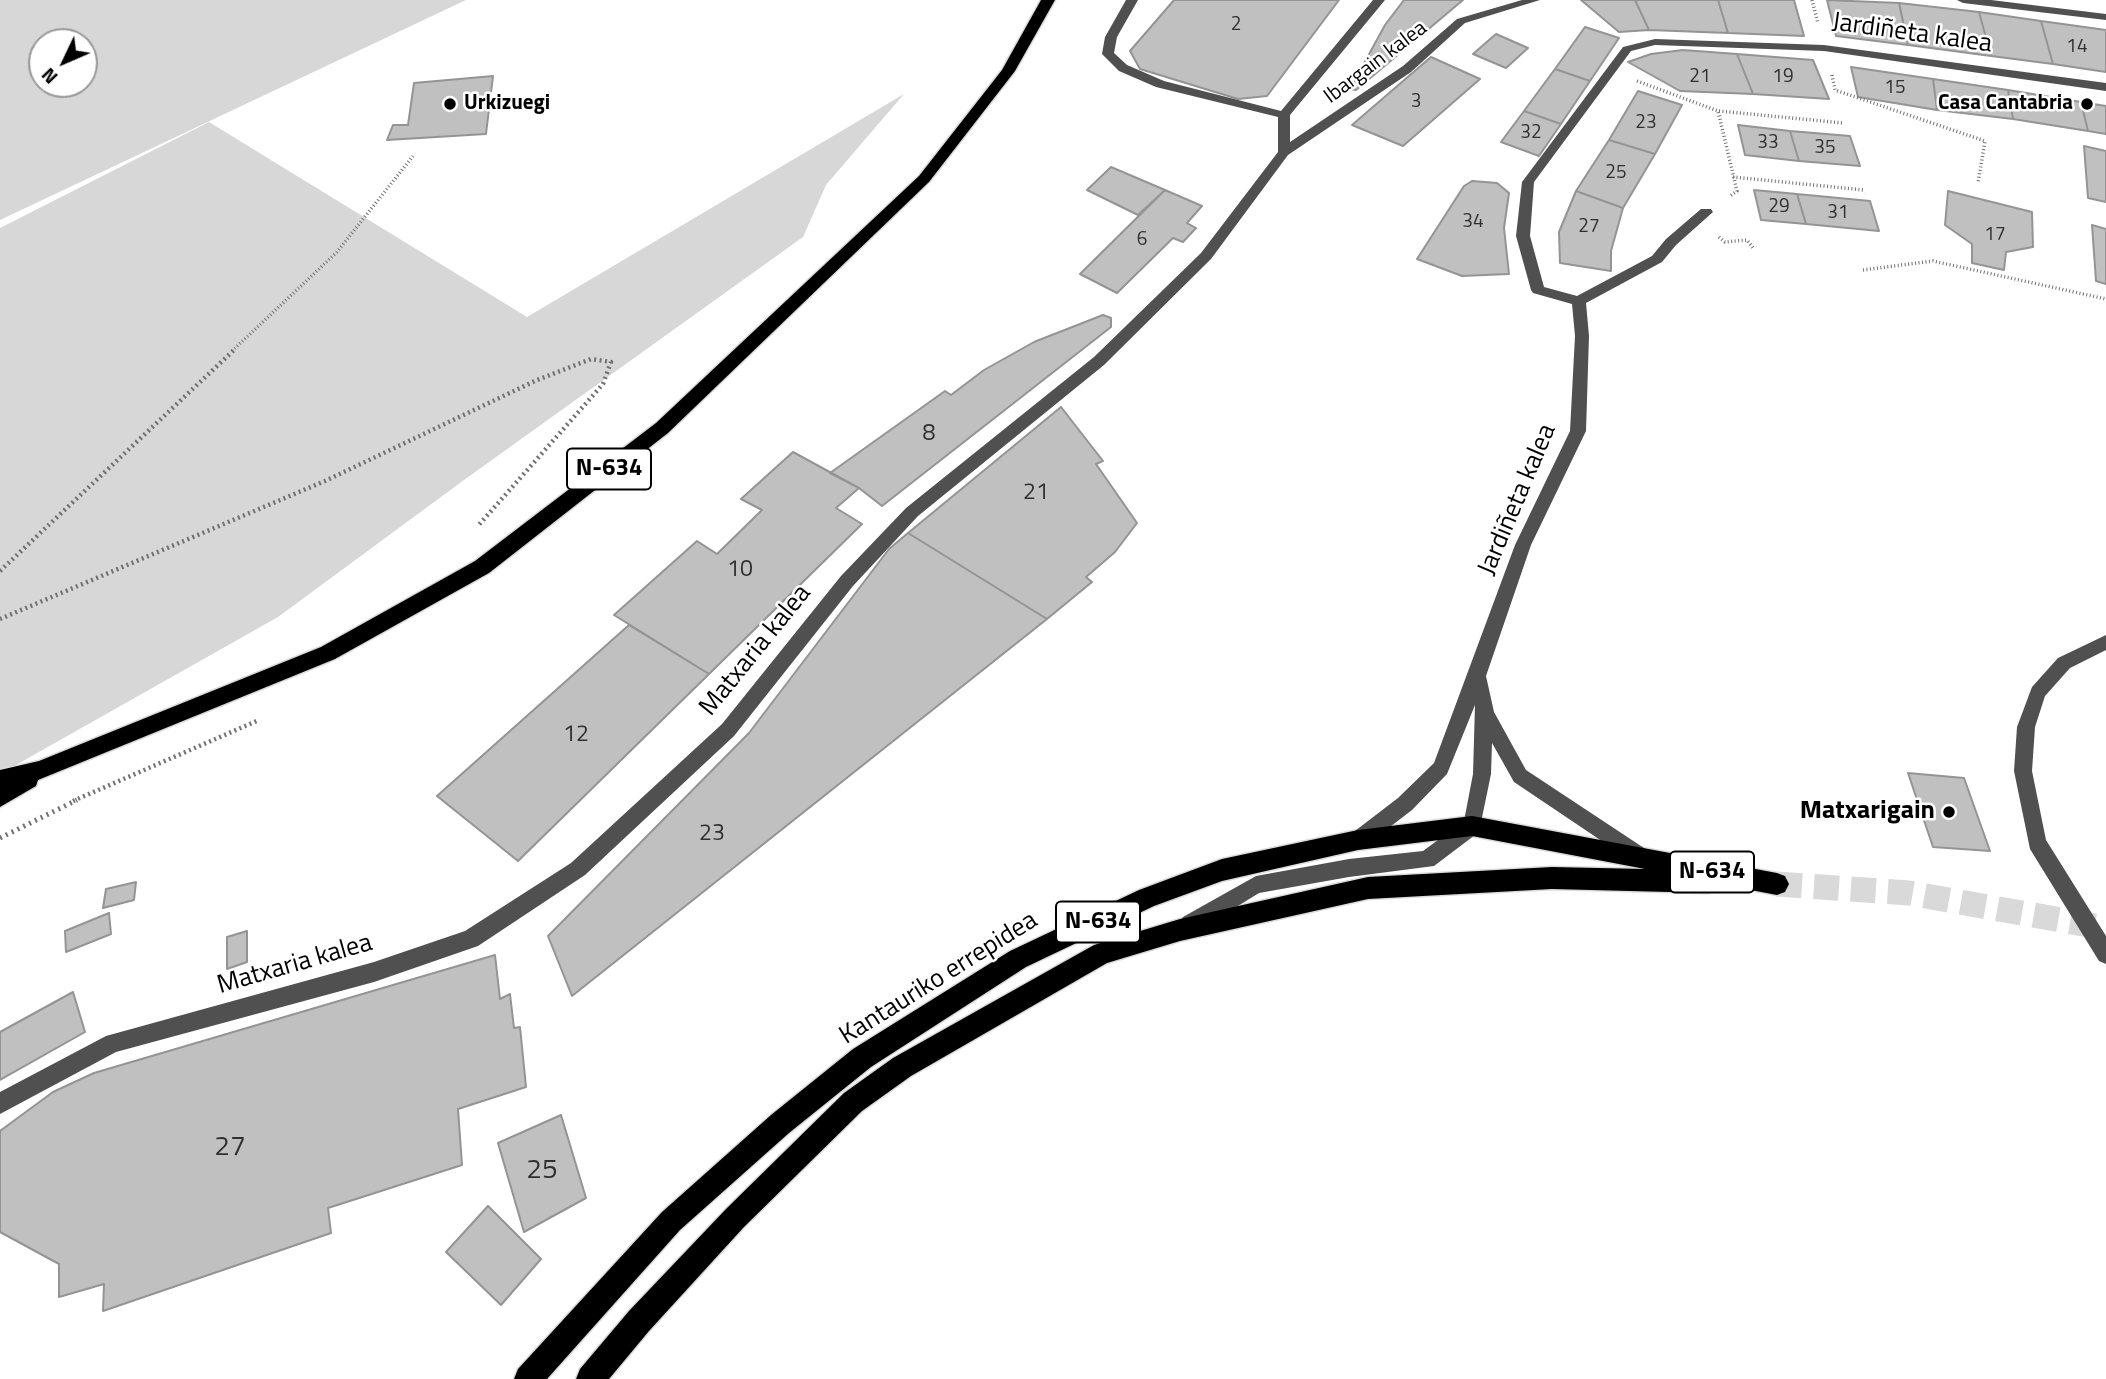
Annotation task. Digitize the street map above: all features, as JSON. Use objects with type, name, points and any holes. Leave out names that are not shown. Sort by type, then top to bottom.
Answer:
[{"type":"highway","name":"N-634","points":[[0,780],[41,770],[328,653],[482,567],[662,428],[924,179],[1008,71],[1048,0]]},
{"type":"highway","name":"N-634","points":[[0,797],[41,770]]},
{"type":"highway","name":"Kantauriko errepidea","points":[[528,1379],[671,1222],[780,1124],[862,1058],[1018,959],[1147,898],[1222,870],[1357,840],[1472,827],[1777,884],[1552,878],[1368,888],[1180,930]]},
{"type":"highway","points":[[590,1379],[639,1321],[735,1218],[853,1101],[902,1067],[1102,953],[1180,930]]},
{"type":"street","points":[[1132,0],[1111,37],[1108,54],[1123,68],[1160,84],[1284,115]]},
{"type":"street","points":[[1284,152],[1284,115],[1378,0]]},
{"type":"street","name":"Ibargain kalea","points":[[1284,152],[1407,69],[1461,21],[1534,0]]},
{"type":"street","points":[[1964,0],[2003,2],[2106,17]]},
{"type":"street","name":"Jardiñeta kalea","points":[[1357,840],[1405,804],[1441,768],[1523,545],[1578,431],[1582,336],[1579,301],[1538,290],[1523,236],[1528,182],[1627,49],[1654,42],[1824,48],[2106,87]]},
{"type":"street","name":"Matxaria kalea","points":[[0,1104],[113,1043],[374,972],[471,939],[578,869],[728,730],[847,581],[912,512],[1099,361],[1206,256],[1284,152]]},
{"type":"street","points":[[1579,301],[1657,260],[1671,242],[1706,212]]},
{"type":"street","points":[[2106,642],[2064,663],[2038,692],[2026,727],[2023,771],[2037,843],[2106,954]]},
{"type":"street","points":[[1180,930],[1256,884],[1349,868],[1427,860],[1472,827],[1482,774],[1485,712],[1477,676]]},
{"type":"street","points":[[1485,712],[1520,776],[1646,860]]},
{"type":"path","points":[[1610,71],[1718,111],[1843,123]]},
{"type":"path","points":[[1835,90],[1985,141],[1978,183]]},
{"type":"path","points":[[1718,111],[1737,191]]},
{"type":"path","points":[[0,571],[337,252],[412,156]]},
{"type":"path","points":[[1733,177],[1864,190]]},
{"type":"path","points":[[1717,236],[1725,243],[1747,240],[1754,249]]},
{"type":"path","points":[[1863,270],[1933,261],[2106,299]]},
{"type":"path","points":[[0,619],[326,481],[537,380],[591,359],[611,362],[603,384],[476,527]]},
{"type":"shaded area","points":[[0,0],[466,0],[0,220]]},
{"type":"shaded area","points":[[904,94],[826,185],[803,237],[278,617],[0,774],[0,228],[209,122],[527,317]]},
{"type":"building","points":[[1174,0],[1339,0],[1267,96],[1238,99],[1140,69],[1130,51]]},
{"type":"building","points":[[1404,0],[1463,0],[1356,90],[1350,89],[1385,25]]},
{"type":"building","points":[[1581,0],[1635,0],[1649,30],[1619,32]]},
{"type":"building","points":[[1635,0],[1718,0],[1728,33],[1649,30]]},
{"type":"building","points":[[1718,0],[1794,0],[1804,36],[1728,33]]},
{"type":"building","points":[[1827,0],[1899,3],[1908,45],[1836,36]]},
{"type":"building","points":[[1899,3],[1979,12],[1991,56],[1908,45]]},
{"type":"building","points":[[1979,12],[2041,21],[2053,64],[1991,56]]},
{"type":"building","points":[[2041,21],[2106,30],[2106,72],[2053,64]]},
{"type":"building","points":[[1585,27],[1619,38],[1590,81],[1555,69]]},
{"type":"building","points":[[1496,34],[1528,48],[1506,68],[1473,54]]},
{"type":"building","points":[[1683,50],[1737,54],[1753,94],[1680,91],[1628,62],[1651,54]]},
{"type":"building","points":[[1737,54],[1813,60],[1829,99],[1753,94]]},
{"type":"building","points":[[1431,57],[1480,79],[1403,146],[1352,125]]},
{"type":"building","points":[[1851,67],[1933,79],[1937,110],[1858,97]]},
{"type":"building","points":[[1555,69],[1590,81],[1561,124],[1524,111]]},
{"type":"building","name":"Urkizuegi","points":[[493,76],[486,134],[387,140],[393,125],[408,125],[414,83]]},
{"type":"building","points":[[1933,79],[2008,90],[2013,119],[1937,110]]},
{"type":"building","points":[[2008,90],[2081,102],[2088,131],[2013,119]]},
{"type":"building","points":[[1638,91],[1682,105],[1655,154],[1609,140]]},
{"type":"building","points":[[2081,102],[2106,106],[2106,134],[2088,131]]},
{"type":"building","points":[[1524,111],[1561,124],[1539,156],[1501,142]]},
{"type":"building","points":[[1738,125],[1790,131],[1799,161],[1745,155]]},
{"type":"building","points":[[1790,131],[1850,136],[1860,166],[1799,161]]},
{"type":"building","points":[[1609,140],[1655,154],[1623,208],[1576,191]]},
{"type":"building","points":[[2084,146],[2106,151],[2106,202],[2088,198]]},
{"type":"building","points":[[1111,167],[1165,190],[1138,215],[1087,190]]},
{"type":"building","points":[[1472,181],[1497,183],[1509,193],[1504,228],[1509,274],[1462,276],[1417,259],[1464,186]]},
{"type":"building","points":[[1165,190],[1202,206],[1187,223],[1196,228],[1183,242],[1173,238],[1117,293],[1080,274]]},
{"type":"building","points":[[1754,190],[1797,194],[1806,224],[1761,220]]},
{"type":"building","points":[[1576,191],[1623,208],[1611,251],[1611,271],[1560,263],[1559,232]]},
{"type":"building","points":[[1948,191],[2032,212],[2033,247],[2006,252],[2004,270],[1972,263],[1972,244],[1945,225]]},
{"type":"building","points":[[1797,194],[1870,201],[1879,231],[1806,224]]},
{"type":"building","points":[[2092,225],[2106,229],[2106,284],[2096,281]]},
{"type":"building","points":[[1103,315],[1111,318],[1111,327],[882,506],[859,488],[830,473],[945,391],[951,395],[984,370],[1034,342]]},
{"type":"building","points":[[1061,407],[1103,461],[1096,464],[1137,523],[1115,552],[1086,577],[1092,582],[1047,619],[908,533]]},
{"type":"building","points":[[793,452],[859,488],[836,508],[862,524],[709,674],[614,615],[697,541],[717,554],[762,510],[741,499]]},
{"type":"building","points":[[908,533],[1047,619],[572,996],[548,936],[749,733],[889,549]]},
{"type":"building","points":[[629,625],[709,674],[518,861],[437,796]]},
{"type":"building","name":"Matxarigain","points":[[1908,773],[1964,778],[1990,851],[1933,847]]},
{"type":"building","points":[[136,882],[134,900],[103,908],[106,889]]},
{"type":"building","points":[[109,913],[111,934],[66,952],[65,931]]},
{"type":"building","points":[[247,931],[247,962],[227,969],[227,937]]},
{"type":"building","points":[[495,955],[500,999],[510,994],[514,1028],[520,1027],[526,1087],[458,1109],[462,1165],[328,1208],[331,1233],[103,1311],[104,1284],[59,1297],[59,1264],[0,1232],[0,1131],[53,1092],[94,1073]]},
{"type":"building","points":[[73,992],[85,1032],[0,1080],[0,1032]]},
{"type":"building","points":[[561,1115],[586,1198],[524,1232],[498,1143]]},
{"type":"building","points":[[488,1206],[541,1259],[501,1305],[446,1252]]},
{"type":"tunnel","points":[[1777,884],[1909,893],[2106,928]]},
{"type":"place","name":"Urkizuegi","points":[[450,104]]},
{"type":"place","name":"Casa Cantabria","points":[[2087,104]]},
{"type":"place","name":"Matxarigain","points":[[1949,812]]}]
